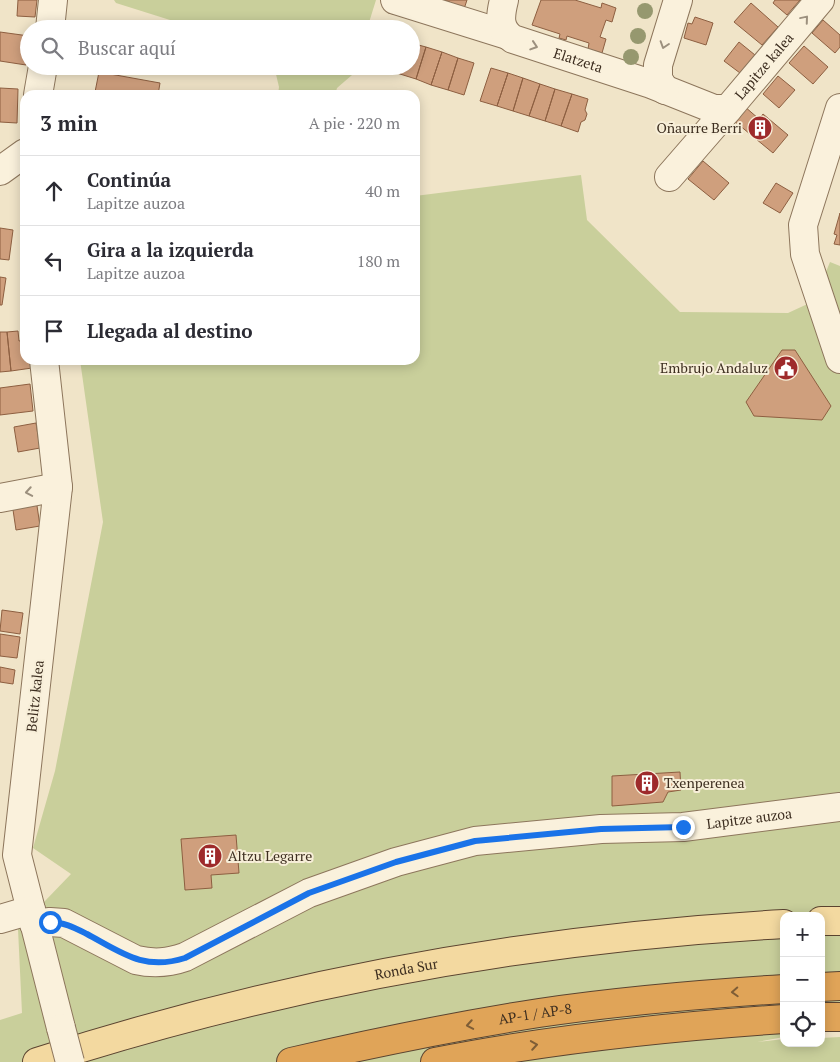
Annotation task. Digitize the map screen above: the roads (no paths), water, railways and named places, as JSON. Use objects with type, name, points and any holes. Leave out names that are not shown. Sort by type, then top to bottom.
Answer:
[{"type":"highway","points":[[825,987],[840,986]]},
{"type":"highway","name":"AP-1 / AP-8","points":[[291,1062],[377,1042],[539,1013],[694,995],[780,989]]},
{"type":"highway","points":[[825,1017],[840,1017]]},
{"type":"highway","points":[[434,1062],[544,1043],[630,1032],[780,1019]]},
{"type":"main road","points":[[825,922],[840,921]]},
{"type":"main road","name":"Ronda Sur","points":[[37,1062],[206,1013],[353,979],[449,960],[522,948],[601,939],[706,928],[780,924]]},
{"type":"street","points":[[51,20],[53,0]]},
{"type":"street","name":"Elatzeta","points":[[394,0],[507,35],[513,39],[658,87],[714,110],[728,110]]},
{"type":"street","points":[[504,0],[500,16],[501,25],[507,35]]},
{"type":"street","points":[[658,87],[658,64],[678,0]]},
{"type":"street","name":"Lapitze kalea","points":[[669,177],[820,0]]},
{"type":"street","points":[[39,90],[41,75]]},
{"type":"street","points":[[840,108],[831,174],[803,225],[805,254],[840,359]]},
{"type":"street","points":[[1,169],[20,156]]},
{"type":"street","name":"Belitz kalea","points":[[45,365],[58,487],[17,855],[70,1062]]},
{"type":"street","points":[[0,498],[58,487]]},
{"type":"street","name":"Lapitze auzoa","points":[[0,919],[33,917],[64,924],[136,960],[169,963],[185,958],[309,893],[396,862],[475,841],[601,829],[683,827],[840,807]]},
{"type":"place","name":"Oñaurre Berri","points":[[760,128]]},
{"type":"place","name":"Embrujo Andaluz","points":[[786,368]]},
{"type":"place","name":"Txenperenea","points":[[647,783]]},
{"type":"place","name":"Altzu Legarre","points":[[210,856]]}]
